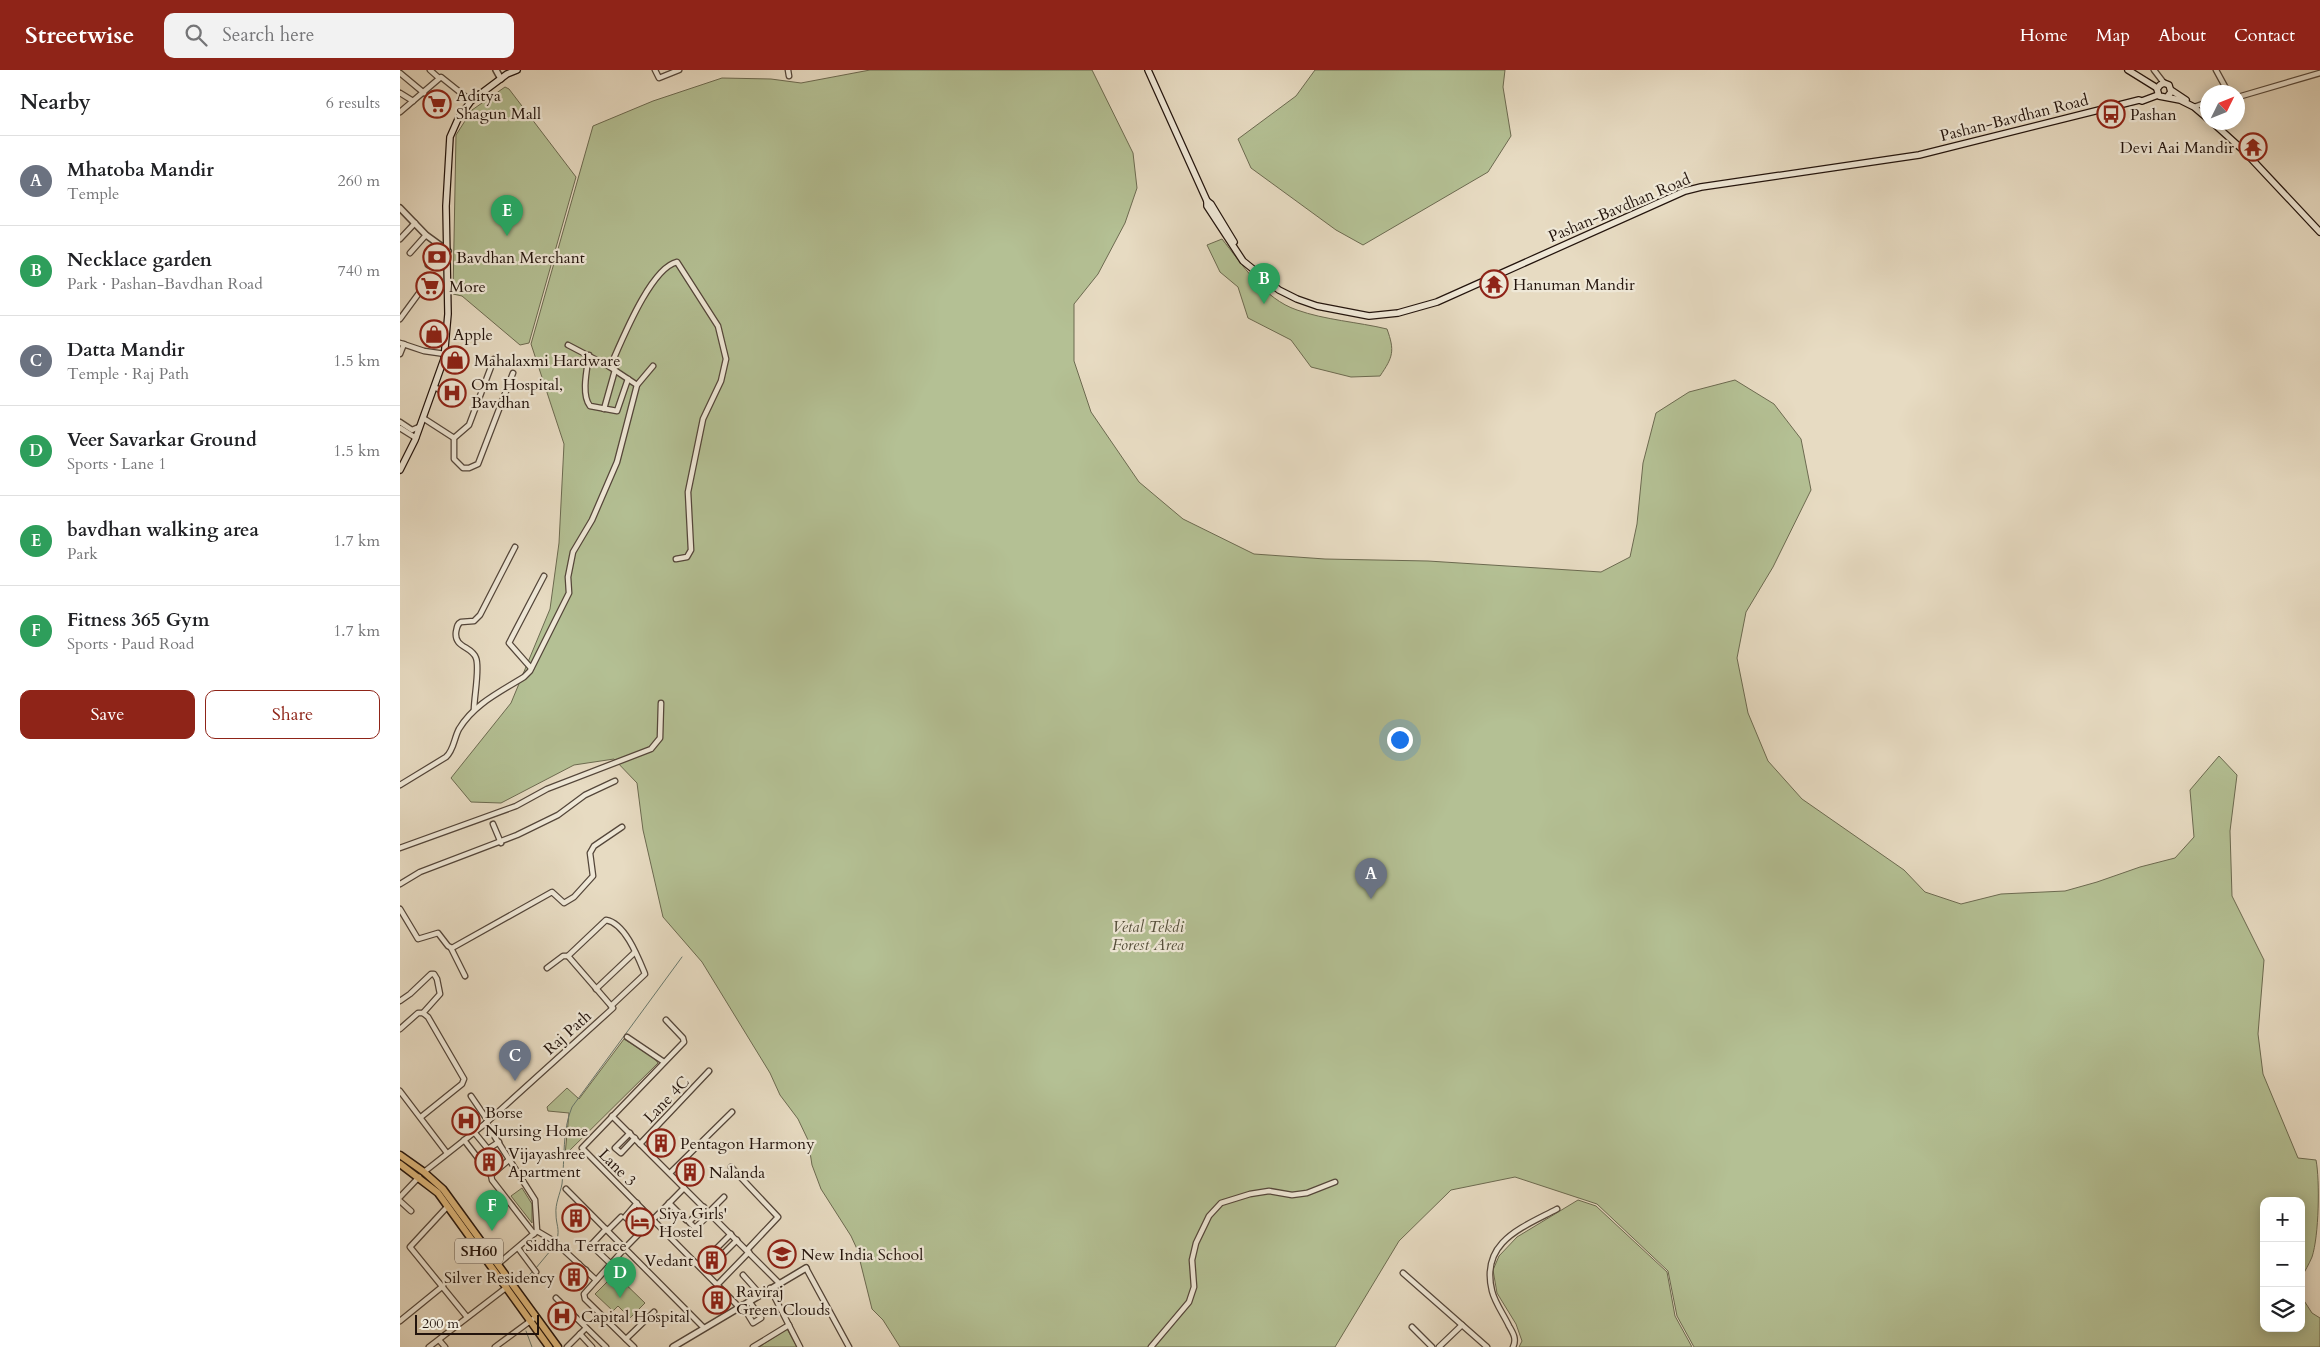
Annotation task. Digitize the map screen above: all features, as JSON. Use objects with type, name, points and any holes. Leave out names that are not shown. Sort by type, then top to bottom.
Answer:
[{"type":"main road","points":[[400,470],[416,438],[445,354],[448,314],[445,249],[446,187],[450,137],[461,114],[471,101],[517,70]]},
{"type":"main road","points":[[504,77],[525,70]]},
{"type":"main road","name":"Pashan-Bavdhan Road","points":[[1148,70],[1207,201],[1211,204],[1247,262],[1279,290],[1317,306],[1369,316],[1398,313],[1437,302],[1685,191],[1701,187],[1919,155],[2139,100],[2159,89]]},
{"type":"main road","points":[[2128,70],[2159,89]]},
{"type":"main road","points":[[2134,70],[2159,89],[2164,98],[2168,96],[2192,106]]},
{"type":"main road","points":[[2159,89],[2169,85],[2171,90],[2200,112]]},
{"type":"main road","points":[[2168,96],[2171,90]]},
{"type":"main road","points":[[2221,130],[2244,151],[2320,232]]},
{"type":"main road","name":"SH60","points":[[400,1156],[443,1189],[489,1259],[498,1264],[509,1286]]},
{"type":"main road","name":"SH60","points":[[400,1164],[422,1174],[489,1259],[533,1319],[558,1347]]},
{"type":"main road","name":"SH60","points":[[533,1319],[549,1347]]},
{"type":"street","points":[[430,70],[439,78],[443,77],[446,79],[471,101]]},
{"type":"street","points":[[496,70],[504,77]]},
{"type":"street","points":[[501,70],[504,77]]},
{"type":"street","points":[[655,70],[659,78],[679,70]]},
{"type":"street","points":[[788,70],[789,76]]},
{"type":"street","points":[[2154,70],[2159,89]]},
{"type":"street","points":[[2216,70],[2224,85]]},
{"type":"street","points":[[2306,70],[2309,76]]},
{"type":"street","points":[[400,73],[424,92]]},
{"type":"street","points":[[2245,95],[2320,73]]},
{"type":"street","points":[[400,112],[439,78]]},
{"type":"street","points":[[400,93],[412,102]]},
{"type":"street","points":[[2192,106],[2200,104]]},
{"type":"street","points":[[400,209],[426,235],[445,249],[428,265]]},
{"type":"street","points":[[400,239],[415,223]]},
{"type":"street","points":[[410,253],[426,235]]},
{"type":"street","points":[[604,409],[612,369],[636,307],[660,274],[671,264],[677,262],[718,326],[726,359],[722,381],[703,419],[688,492],[691,550],[687,557],[676,559]]},
{"type":"street","points":[[400,320],[422,289]]},
{"type":"street","points":[[400,354],[402,343],[424,351],[445,354]]},
{"type":"street","points":[[568,345],[589,355],[636,385]]},
{"type":"street","points":[[589,355],[586,380],[588,403],[590,406],[614,412],[618,409],[628,379]]},
{"type":"street","points":[[494,359],[469,425],[454,438],[452,452],[458,465],[469,468],[478,464],[513,373]]},
{"type":"street","points":[[400,785],[450,754],[459,730],[474,710],[524,677],[531,668],[569,593],[568,577],[573,552],[592,520],[617,462],[636,385],[652,366]]},
{"type":"street","points":[[434,387],[456,397]]},
{"type":"street","points":[[423,418],[454,438]]},
{"type":"street","points":[[400,422],[412,430],[420,427]]},
{"type":"street","points":[[400,428],[416,438]]},
{"type":"street","points":[[474,710],[476,659],[473,653],[460,645],[456,639],[458,625],[461,622],[474,621],[480,615],[515,547]]},
{"type":"street","points":[[531,668],[509,643],[544,576]]},
{"type":"street","points":[[400,848],[516,806],[547,789],[651,749],[660,738],[661,703]]},
{"type":"street","points":[[400,884],[420,872],[501,843],[558,815],[585,795],[615,781]]},
{"type":"street","points":[[493,824],[501,843]]},
{"type":"street","points":[[451,948],[552,892],[564,902],[574,897],[593,876],[590,853],[594,846],[622,827]]},
{"type":"street","points":[[400,909],[418,939],[438,933],[451,948],[465,976]]},
{"type":"street","points":[[547,968],[563,956],[568,956],[606,920],[613,921],[621,928],[634,953],[596,989]]},
{"type":"street","name":"Raj Path","points":[[400,1201],[422,1174],[487,1122],[612,1007],[645,974],[634,953]]},
{"type":"street","points":[[568,956],[612,1007]]},
{"type":"street","points":[[400,1001],[431,974],[434,974],[440,994],[423,1013],[418,1013],[400,1029]]},
{"type":"street","points":[[421,1117],[462,1084],[464,1079],[428,1017],[423,1013]]},
{"type":"street","name":"Lane 3","points":[[666,1020],[684,1040],[582,1148],[642,1210],[741,1306],[753,1323],[761,1318],[749,1300]]},
{"type":"street","points":[[627,1037],[664,1062]]},
{"type":"street","name":"Lane 4C","points":[[640,1144],[709,1071]]},
{"type":"street","points":[[400,1091],[447,1153]]},
{"type":"street","points":[[471,1096],[535,1200],[536,1232]]},
{"type":"street","points":[[670,1173],[732,1112]]},
{"type":"street","points":[[612,1116],[628,1135],[670,1173],[778,1283]]},
{"type":"street","points":[[474,1132],[488,1149],[498,1142]]},
{"type":"street","points":[[628,1135],[615,1148],[621,1153],[634,1140]]},
{"type":"street","points":[[464,1140],[491,1175],[492,1180],[536,1232],[558,1245],[596,1280]]},
{"type":"street","points":[[491,1175],[510,1159]]},
{"type":"street","points":[[718,1284],[778,1217],[731,1167]]},
{"type":"street","points":[[1151,1347],[1189,1302],[1194,1287],[1192,1260],[1196,1244],[1209,1216],[1221,1203],[1250,1194],[1268,1191],[1292,1196],[1307,1194],[1335,1182]]},
{"type":"street","points":[[634,1347],[585,1299],[585,1292],[684,1188]]},
{"type":"street","points":[[566,1189],[704,1328]]},
{"type":"street","points":[[704,1208],[690,1222],[695,1228],[724,1197]]},
{"type":"street","points":[[400,1201],[411,1211]]},
{"type":"street","points":[[669,1203],[686,1220]]},
{"type":"street","points":[[636,1204],[625,1217],[630,1221],[642,1210]]},
{"type":"street","points":[[447,1207],[410,1247],[467,1317]]},
{"type":"street","points":[[1513,1347],[1515,1338],[1492,1292],[1490,1261],[1503,1242],[1521,1228],[1557,1209]]},
{"type":"street","points":[[611,1264],[591,1245],[621,1217]]},
{"type":"street","points":[[498,1264],[536,1232]]},
{"type":"street","points":[[731,1234],[716,1249],[722,1255],[737,1240]]},
{"type":"street","points":[[518,1248],[534,1270]]},
{"type":"street","points":[[579,1264],[564,1280],[570,1286],[586,1270]]},
{"type":"street","points":[[673,1347],[749,1300],[806,1268],[849,1347]]},
{"type":"street","points":[[1403,1273],[1488,1347]]},
{"type":"street","points":[[743,1275],[760,1294]]},
{"type":"street","points":[[400,1321],[443,1286]]},
{"type":"street","points":[[429,1347],[509,1286]]},
{"type":"street","points":[[770,1288],[800,1347]]},
{"type":"street","points":[[556,1298],[606,1347]]},
{"type":"street","points":[[626,1339],[654,1312]]},
{"type":"street","points":[[496,1347],[533,1319]]},
{"type":"street","points":[[753,1347],[789,1325]]},
{"type":"street","points":[[1439,1347],[1462,1325]]},
{"type":"street","points":[[567,1347],[586,1328]]},
{"type":"street","points":[[1412,1328],[1432,1347]]},
{"type":"street","points":[[580,1334],[592,1347]]},
{"type":"street","points":[[439,1340],[444,1347]]},
{"type":"green space","name":"Vetal Tekdi Forest Area","points":[[870,70],[1092,70],[1133,153],[1137,188],[1125,223],[1098,274],[1074,304],[1074,361],[1091,412],[1139,482],[1183,519],[1254,554],[1325,559],[1428,561],[1601,572],[1630,557],[1637,524],[1643,463],[1656,413],[1689,392],[1735,380],[1774,404],[1801,439],[1811,490],[1773,567],[1746,612],[1737,658],[1748,713],[1768,761],[1802,799],[1904,870],[1925,892],[1961,904],[2001,894],[2065,891],[2175,858],[2194,837],[2190,790],[2219,756],[2237,775],[2230,831],[2232,896],[2264,960],[2258,1034],[2263,1074],[2298,1158],[2316,1160],[2318,1181],[2316,1236],[2312,1257],[2305,1270],[2305,1197],[2260,1197],[2260,1332],[2305,1332],[2305,1302],[2312,1313],[2320,1318],[2320,1347],[1694,1347],[1677,1316],[1668,1271],[1597,1204],[1515,1177],[1451,1190],[1399,1241],[1335,1347],[900,1347],[883,1320],[872,1309],[857,1249],[851,1236],[821,1189],[812,1165],[808,1140],[798,1119],[780,1095],[770,1073],[702,962],[663,917],[643,830],[637,783],[614,759],[574,765],[501,803],[471,802],[451,778],[511,703],[550,609],[559,543],[564,444],[531,344],[593,126],[653,101],[722,78],[771,79],[801,83]]},
{"type":"green space","points":[[1315,70],[1505,70],[1503,87],[1511,136],[1488,172],[1363,245],[1336,230],[1251,168],[1238,139],[1296,96]]},
{"type":"green space","points":[[505,87],[509,89],[576,177],[529,343],[520,345],[462,296],[453,294],[456,135],[472,110]]},
{"type":"green space","points":[[1222,239],[1255,280],[1274,298],[1285,305],[1319,316],[1387,329],[1392,349],[1388,364],[1380,376],[1351,377],[1311,367],[1291,340],[1248,318],[1238,287],[1220,272],[1207,245]]},
{"type":"green space","points":[[624,1039],[654,1058],[658,1063],[565,1155],[569,1113],[548,1111],[547,1107],[567,1088],[579,1099]]},
{"type":"green space","points":[[522,1188],[532,1204],[532,1223],[511,1196]]},
{"type":"green space","points":[[1578,1200],[1596,1206],[1667,1272],[1675,1316],[1692,1347],[1519,1347],[1522,1341],[1516,1324],[1497,1293],[1493,1270],[1499,1256],[1517,1237]]},
{"type":"green space","points":[[615,1274],[645,1303],[630,1318],[618,1306],[613,1311],[595,1294]]},
{"type":"green space","points":[[787,1329],[797,1347],[759,1347]]},
{"type":"waterway","points":[[557,1240],[556,1206],[562,1184],[564,1145],[572,1107],[682,957]]},
{"type":"waterway","points":[[536,1268],[556,1244]]},
{"type":"waterway","points":[[521,1284],[533,1271]]},
{"type":"waterway","points":[[526,1331],[532,1347]]},
{"type":"place","name":"Aditya Shagun Mall","points":[[437,104]]},
{"type":"place","name":"Pashan","points":[[2111,114]]},
{"type":"place","name":"Devi Aai Mandir","points":[[2253,147]]},
{"type":"place","name":"bavdhan walking area","points":[[507,236]]},
{"type":"place","name":"Bavdhan Merchant","points":[[437,257]]},
{"type":"place","name":"Hanuman Mandir","points":[[1494,284]]},
{"type":"place","name":"More","points":[[430,286]]},
{"type":"place","name":"Necklace garden","points":[[1264,304]]},
{"type":"place","name":"Apple","points":[[434,334]]},
{"type":"place","name":"Mahalaxmi Hardware","points":[[455,360]]},
{"type":"place","name":"Om Hospital, Bavdhan","points":[[452,393]]},
{"type":"place","name":"Mhatoba Mandir","points":[[1371,899]]},
{"type":"place","name":"Datta Mandir","points":[[515,1081]]},
{"type":"place","name":"Borse Nursing Home","points":[[466,1121]]},
{"type":"place","name":"Pentagon Harmony","points":[[661,1143]]},
{"type":"place","name":"Vijayashree Apartment","points":[[489,1162]]},
{"type":"place","name":"Nalanda","points":[[690,1172]]},
{"type":"place","name":"Siddha Terrace","points":[[576,1218]]},
{"type":"place","name":"Siya Girls' Hostel","points":[[640,1222]]},
{"type":"place","name":"Fitness 365 Gym","points":[[492,1231]]},
{"type":"place","name":"New India School","points":[[782,1254]]},
{"type":"place","name":"Vedant","points":[[712,1260]]},
{"type":"place","name":"Silver Residency","points":[[574,1277]]},
{"type":"place","name":"Veer Savarkar Ground","points":[[620,1298]]},
{"type":"place","name":"Raviraj Green Clouds","points":[[717,1300]]},
{"type":"place","name":"Capital Hospital","points":[[562,1316]]}]
